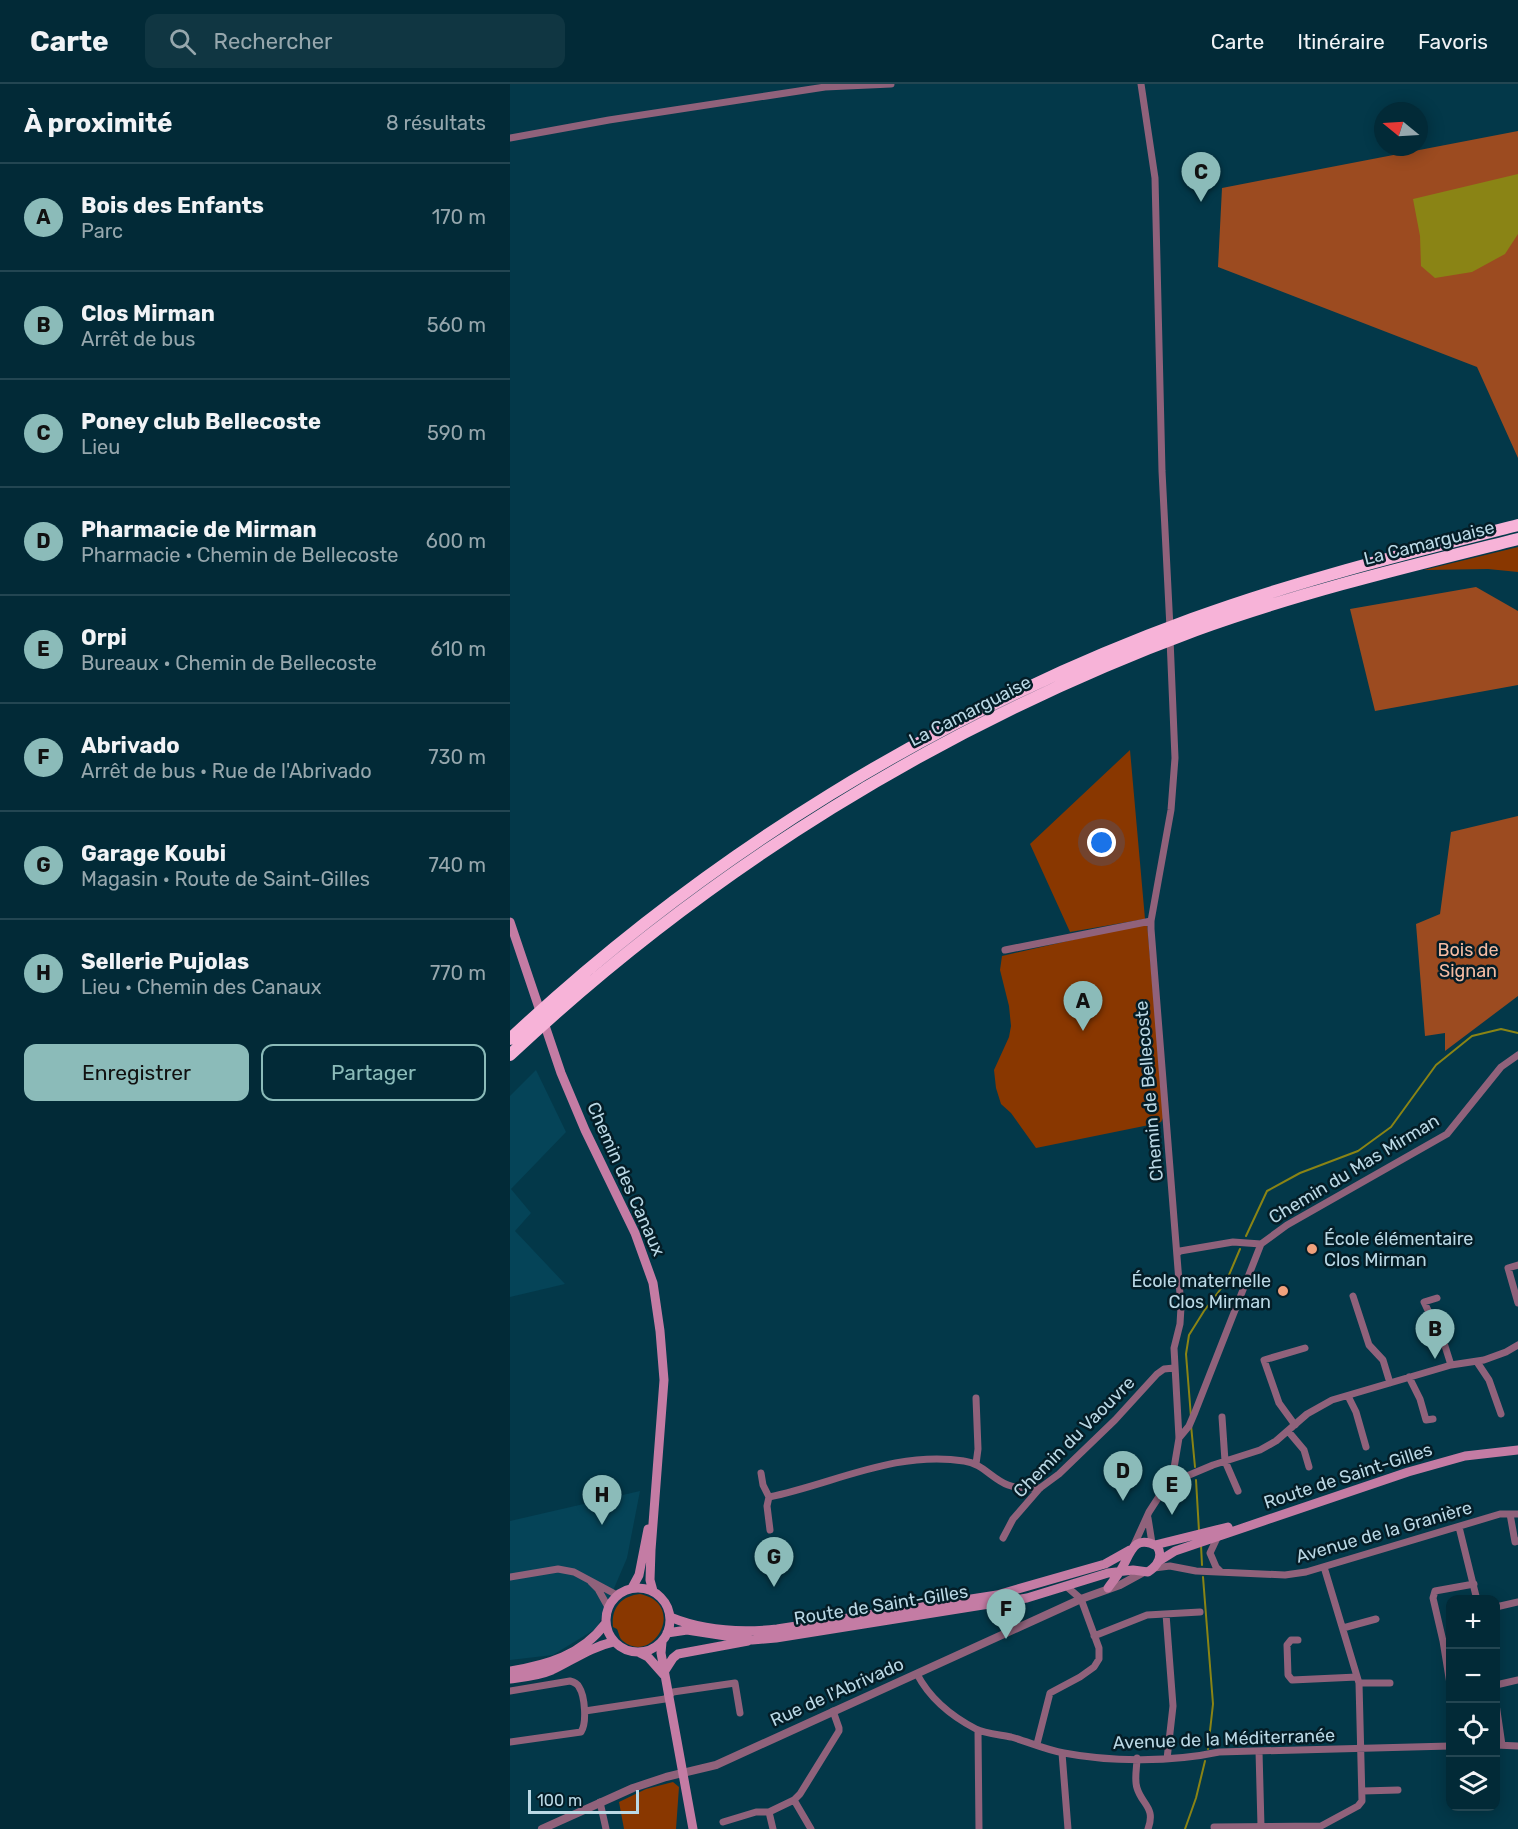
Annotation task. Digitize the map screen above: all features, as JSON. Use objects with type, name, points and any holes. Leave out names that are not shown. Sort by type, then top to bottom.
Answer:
[{"type":"highway","points":[[1396,556],[1518,518]]},
{"type":"highway","name":"La Camarguaise","points":[[510,1039],[618,945],[703,879],[801,813],[921,742],[1062,672],[1191,620],[1283,588],[1518,525]]},
{"type":"highway","name":"La Camarguaise","points":[[510,1055],[592,982],[694,901],[807,823],[883,777],[963,733],[1071,682],[1196,630],[1283,601],[1518,539]]},
{"type":"highway","points":[[1283,601],[1353,586]]},
{"type":"main road","name":"Chemin des Canaux","points":[[510,922],[533,993],[585,1130],[635,1233],[653,1283],[664,1380],[651,1567],[653,1591]]},
{"type":"main road","name":"Route de Saint-Gilles","points":[[664,1638],[687,1630],[752,1640],[1027,1598],[1108,1573],[1138,1571],[1156,1564],[1175,1551],[1408,1472],[1465,1456],[1518,1448]]},
{"type":"main road","name":"Route de Saint-Gilles","points":[[670,1617],[688,1624],[743,1632],[861,1617],[1008,1592],[1105,1564],[1131,1550],[1231,1526],[1421,1463],[1464,1453],[1518,1448]]},
{"type":"main road","name":"Chemin des Canaux","points":[[633,1588],[639,1575],[655,1494]]},
{"type":"main road","points":[[1155,1545],[1160,1555],[1156,1564]]},
{"type":"main road","points":[[1131,1550],[1138,1571]]},
{"type":"main road","points":[[1108,1588],[1120,1572],[1131,1550]]},
{"type":"main road","points":[[664,1638],[654,1648],[640,1653],[630,1652],[613,1642],[608,1634],[605,1624],[608,1607],[617,1595],[633,1588],[653,1591],[667,1606],[670,1617],[661,1653],[671,1694],[682,1774],[693,1829]]},
{"type":"main road","points":[[510,1671],[538,1666],[574,1652],[596,1636],[605,1624]]},
{"type":"main road","points":[[665,1675],[673,1658],[678,1654],[752,1640]]},
{"type":"main road","points":[[510,1679],[537,1676],[599,1645],[613,1642]]},
{"type":"main road","points":[[640,1653],[665,1675]]},
{"type":"street","points":[[510,138],[609,120],[825,87],[891,84]]},
{"type":"street","name":"Chemin de Bellecoste","points":[[1141,84],[1155,178],[1162,471],[1172,658],[1174,758],[1171,810],[1151,921],[1180,1307],[1180,1324],[1174,1348],[1179,1438],[1173,1474],[1175,1481]]},
{"type":"street","points":[[1005,950],[1151,921]]},
{"type":"street","name":"Chemin du Mas Mirman","points":[[1177,1254],[1180,1251],[1233,1242],[1261,1244],[1287,1225],[1447,1134],[1501,1067],[1518,1055]]},
{"type":"street","points":[[1179,1438],[1189,1426],[1195,1412],[1261,1244]]},
{"type":"street","points":[[1518,1265],[1508,1268],[1518,1303]]},
{"type":"street","points":[[1353,1296],[1369,1346],[1383,1360],[1390,1383]]},
{"type":"street","points":[[1437,1298],[1424,1302],[1445,1346],[1451,1365]]},
{"type":"street","points":[[1131,1550],[1149,1512],[1160,1495],[1175,1481],[1260,1450],[1276,1441],[1307,1414],[1332,1400],[1451,1365],[1477,1362],[1506,1352],[1518,1345]]},
{"type":"street","points":[[1295,1425],[1279,1403],[1264,1360],[1305,1348]]},
{"type":"street","points":[[1477,1362],[1488,1380],[1501,1414]]},
{"type":"street","name":"Chemin du Vaouvre","points":[[1003,1538],[1013,1519],[1040,1488],[1059,1474],[1115,1420],[1157,1374],[1164,1369],[1174,1368]]},
{"type":"street","points":[[1409,1377],[1420,1399],[1426,1420],[1433,1419]]},
{"type":"street","points":[[1348,1396],[1356,1412],[1366,1447]]},
{"type":"street","points":[[976,1398],[978,1449],[976,1464]]},
{"type":"street","points":[[1222,1418],[1225,1461],[1238,1491]]},
{"type":"street","points":[[1288,1431],[1304,1450],[1309,1467]]},
{"type":"street","points":[[769,1497],[897,1462],[934,1458],[976,1464],[1006,1485],[1021,1489],[1040,1488]]},
{"type":"street","points":[[760,1473],[769,1497],[767,1506],[770,1530]]},
{"type":"street","points":[[1149,1512],[1147,1522],[1155,1545]]},
{"type":"street","name":"Avenue de la Granière","points":[[1156,1564],[1196,1570],[1285,1575],[1324,1567],[1500,1514],[1514,1514]]},
{"type":"street","points":[[1514,1514],[1515,1542],[1518,1541]]},
{"type":"street","points":[[1459,1527],[1476,1595]]},
{"type":"street","points":[[1218,1536],[1210,1553],[1216,1567],[1221,1572]]},
{"type":"street","name":"Avenue de la Granière","points":[[1155,1545],[1187,1568]]},
{"type":"street","points":[[1214,1827],[1321,1826],[1358,1806],[1362,1801],[1358,1680],[1324,1567]]},
{"type":"street","points":[[510,1577],[558,1569],[574,1572],[617,1595]]},
{"type":"street","name":"Rue de l'Abrivado","points":[[542,1829],[633,1788],[716,1765],[1080,1599],[1120,1585],[1138,1571]]},
{"type":"street","points":[[587,1578],[598,1589],[608,1607]]},
{"type":"street","points":[[1446,1659],[1433,1598],[1436,1591],[1474,1584]]},
{"type":"street","points":[[1037,1744],[1050,1694],[1094,1667],[1099,1659],[1099,1648],[1080,1599],[1066,1586]]},
{"type":"street","points":[[1500,1606],[1518,1602]]},
{"type":"street","points":[[1094,1636],[1147,1615],[1200,1612]]},
{"type":"street","points":[[1166,1614],[1173,1706],[1167,1759]]},
{"type":"street","points":[[1343,1628],[1376,1619]]},
{"type":"street","points":[[1298,1640],[1291,1640],[1287,1645],[1287,1675],[1292,1680],[1358,1680],[1390,1683]]},
{"type":"street","name":"Avenue de la Méditerranée","points":[[917,1674],[926,1691],[939,1705],[978,1731],[993,1732],[1062,1753],[1104,1758],[1167,1759],[1219,1752],[1446,1746]]},
{"type":"street","points":[[1500,1684],[1518,1680]]},
{"type":"street","points":[[510,1691],[570,1681],[579,1686],[585,1711],[585,1725],[581,1732],[510,1742]]},
{"type":"street","points":[[585,1711],[665,1699],[671,1694],[735,1683],[740,1713]]},
{"type":"street","points":[[723,1822],[756,1812],[769,1812],[794,1800],[800,1794],[838,1731],[833,1711]]},
{"type":"street","points":[[978,1731],[979,1829]]},
{"type":"street","points":[[1500,1745],[1518,1746]]},
{"type":"street","points":[[1259,1751],[1261,1826]]},
{"type":"street","points":[[1062,1753],[1068,1829]]},
{"type":"street","points":[[1137,1758],[1137,1788],[1150,1809],[1148,1829]]},
{"type":"street","points":[[1363,1791],[1398,1790]]},
{"type":"street","points":[[794,1800],[811,1829]]},
{"type":"street","points":[[600,1802],[606,1829]]},
{"type":"street","points":[[769,1812],[773,1829]]},
{"type":"shaded area","points":[[1518,174],[1518,234],[1505,254],[1472,272],[1435,278],[1421,266],[1420,236],[1413,199]]},
{"type":"shaded area","points":[[1518,547],[1518,572],[1488,569],[1424,570]]},
{"type":"shaded area","points":[[1130,750],[1145,919],[1070,932],[1030,844]]},
{"type":"shaded area","points":[[1147,923],[1164,1116],[1161,1122],[1154,1124],[1036,1148],[1011,1113],[1001,1104],[996,1088],[994,1070],[1009,1037],[1011,1026],[1009,1006],[1000,970],[1002,956]]},
{"type":"shaded area","points":[[536,1070],[566,1132],[511,1189],[531,1213],[515,1231],[565,1284],[510,1297],[510,1096]]},
{"type":"shaded area","points":[[640,1491],[627,1558],[597,1628],[553,1655],[510,1660],[510,1521]]},
{"type":"shaded area","points":[[640,1594],[654,1600],[662,1609],[664,1620],[661,1631],[654,1640],[645,1646],[634,1647],[622,1640],[617,1629],[613,1627],[613,1620],[616,1609],[623,1600]]},
{"type":"shaded area","points":[[673,1782],[679,1787],[676,1829],[624,1829],[619,1802],[646,1789]]},
{"type":"green space","points":[[1518,131],[1518,458],[1477,367],[1218,267],[1222,188],[1388,156],[1428,156],[1428,148]]},
{"type":"green space","points":[[1476,587],[1518,611],[1518,685],[1375,711],[1350,609]]},
{"type":"green space","name":"Bois de Signan","points":[[1518,816],[1518,996],[1445,1051],[1445,1033],[1425,1036],[1416,924],[1440,914],[1451,832]]},
{"type":"waterway","points":[[1246,1236],[1267,1191],[1300,1173],[1358,1151],[1391,1127],[1436,1065],[1472,1036],[1501,1029],[1518,1033]]},
{"type":"waterway","points":[[1191,1417],[1186,1354],[1189,1335],[1226,1282],[1240,1249]]},
{"type":"waterway","points":[[1191,1425],[1195,1467]]},
{"type":"waterway","points":[[1196,1480],[1199,1531]]},
{"type":"waterway","points":[[1201,1545],[1202,1565]]},
{"type":"waterway","points":[[1203,1577],[1213,1704],[1208,1749]]},
{"type":"waterway","points":[[1185,1829],[1196,1798],[1205,1761]]},
{"type":"place","name":"Poney club Bellecoste","points":[[1201,202]]},
{"type":"place","name":"Bois des Enfants","points":[[1083,1031]]},
{"type":"place","name":"École élémentaire Clos Mirman","points":[[1312,1249]]},
{"type":"place","name":"École maternelle Clos Mirman","points":[[1283,1291]]},
{"type":"place","name":"Clos Mirman","points":[[1435,1359]]},
{"type":"place","name":"Pharmacie de Mirman","points":[[1123,1501]]},
{"type":"place","name":"Orpi","points":[[1172,1515]]},
{"type":"place","name":"Sellerie Pujolas","points":[[602,1525]]},
{"type":"place","name":"Garage Koubi","points":[[774,1587]]},
{"type":"place","name":"Abrivado","points":[[1006,1639]]}]
